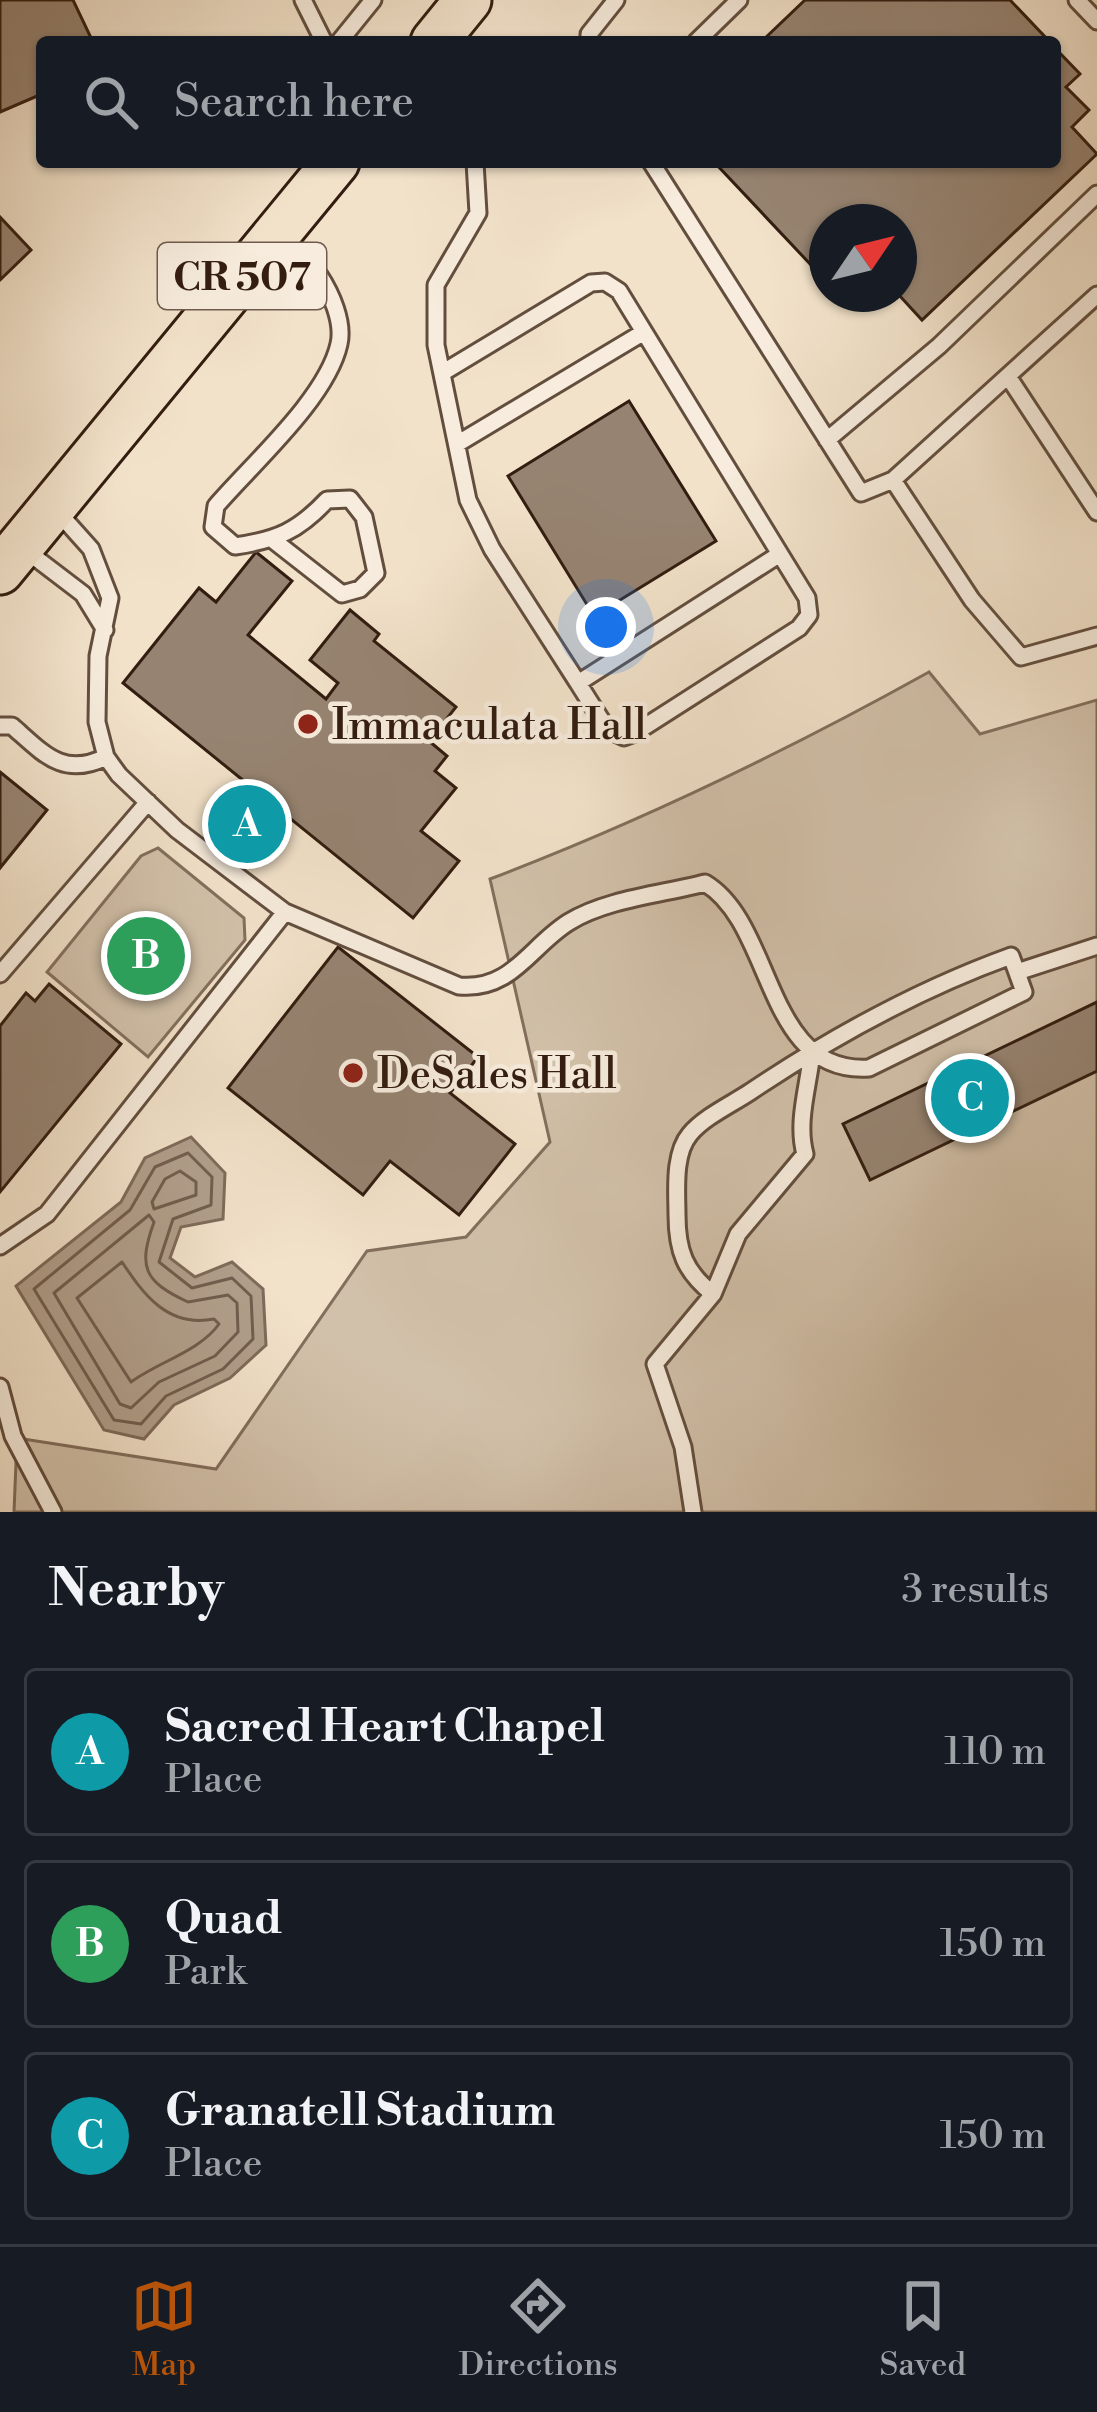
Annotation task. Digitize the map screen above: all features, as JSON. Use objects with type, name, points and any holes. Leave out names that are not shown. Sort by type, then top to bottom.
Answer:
[{"type":"main road","name":"CR 507","points":[[10,559],[334,168]]},
{"type":"lane","points":[[303,0],[321,36]]},
{"type":"lane","points":[[344,36],[373,0]]},
{"type":"lane","points":[[593,36],[616,0]]},
{"type":"lane","points":[[702,36],[739,0]]},
{"type":"lane","points":[[1077,0],[1097,21]]},
{"type":"lane","points":[[442,373],[591,284],[605,282],[619,291],[807,598],[808,615],[799,628],[635,734],[624,736],[607,729],[492,549],[468,500],[442,373],[432,317],[436,285],[478,213],[474,168]]},
{"type":"lane","points":[[655,168],[861,493],[893,480],[1097,296]]},
{"type":"lane","points":[[826,440],[938,346],[1097,194]]},
{"type":"lane","points":[[273,540],[342,595],[359,589],[376,572],[364,517],[350,499],[327,500],[300,529],[273,540],[235,546],[213,527],[216,506],[303,406],[329,371],[341,341],[336,308],[318,272],[276,235]]},
{"type":"lane","points":[[457,444],[644,332]]},
{"type":"lane","points":[[1009,378],[1097,512]]},
{"type":"lane","points":[[893,480],[971,600],[1022,657],[1097,636]]},
{"type":"lane","points":[[52,507],[91,549],[110,598],[98,656],[98,722],[106,757],[148,802],[285,912],[459,986],[481,988],[525,964],[568,922],[705,883],[726,895],[740,912],[770,989],[812,1051],[845,1070],[869,1068],[1024,992],[1011,956],[943,981],[812,1051],[688,1136],[677,1168],[677,1232],[688,1274],[713,1294]]},
{"type":"lane","points":[[578,683],[780,554]]},
{"type":"lane","points":[[10,559],[83,594],[105,630]]},
{"type":"lane","points":[[0,726],[12,726],[57,766],[83,768],[106,757]]},
{"type":"lane","points":[[0,974],[148,802]]},
{"type":"lane","points":[[0,1246],[46,1214],[285,912]]},
{"type":"lane","points":[[1016,972],[1097,946]]},
{"type":"lane","points":[[693,1512],[683,1448],[655,1364],[713,1294],[739,1234],[805,1154],[798,1129],[807,1105],[812,1051]]},
{"type":"lane","points":[[0,1387],[14,1436],[52,1512]]},
{"type":"shaded area","points":[[929,672],[980,734],[1097,700],[1097,1512],[14,1512],[17,1438],[216,1469],[367,1251],[466,1237],[550,1142],[490,879],[714,783]]},
{"type":"shaded area","points":[[158,848],[244,918],[245,940],[148,1057],[47,972],[141,856]]},
{"type":"water","points":[[191,1137],[225,1173],[223,1219],[181,1227],[170,1258],[195,1277],[232,1262],[263,1289],[266,1345],[230,1378],[174,1405],[144,1439],[104,1430],[16,1286],[121,1202],[145,1158]]},
{"type":"building","points":[[0,0],[73,0],[90,36],[36,36],[36,97],[0,112]]},
{"type":"building","points":[[805,0],[1010,0],[1044,36],[767,36]]},
{"type":"building","points":[[1061,54],[1080,74],[1066,87],[1089,110],[1072,127],[1097,154],[922,320],[915,312],[917,204],[809,204],[809,263],[720,168],[1061,168]]},
{"type":"building","points":[[0,217],[31,250],[0,280]]},
{"type":"building","points":[[629,401],[716,541],[594,616],[508,476]]},
{"type":"building","name":"Immaculata Hall","points":[[256,552],[292,581],[248,635],[326,699],[338,683],[310,660],[350,610],[379,634],[374,641],[456,707],[429,741],[447,756],[435,771],[456,788],[421,831],[459,861],[413,918],[123,683],[199,588],[216,602]]},
{"type":"building","points":[[0,772],[47,810],[0,868]]},
{"type":"building","points":[[233,799],[253,802],[268,814],[274,833],[261,848],[242,848],[226,833],[220,814]]},
{"type":"building","name":"DeSales Hall","points":[[338,947],[478,1057],[450,1093],[515,1144],[459,1215],[390,1161],[363,1195],[228,1088]]},
{"type":"building","points":[[49,984],[121,1044],[0,1192],[0,1026],[26,993],[35,1001]]},
{"type":"building","points":[[1097,1002],[1097,1071],[870,1180],[843,1124]]},
{"type":"place","name":"Immaculata Hall","points":[[308,724]]},
{"type":"place","name":"Sacred Heart Chapel","points":[[247,824]]},
{"type":"place","name":"Quad","points":[[146,956]]},
{"type":"place","name":"DeSales Hall","points":[[353,1073]]},
{"type":"place","name":"Granatell Stadium","points":[[970,1098]]}]
